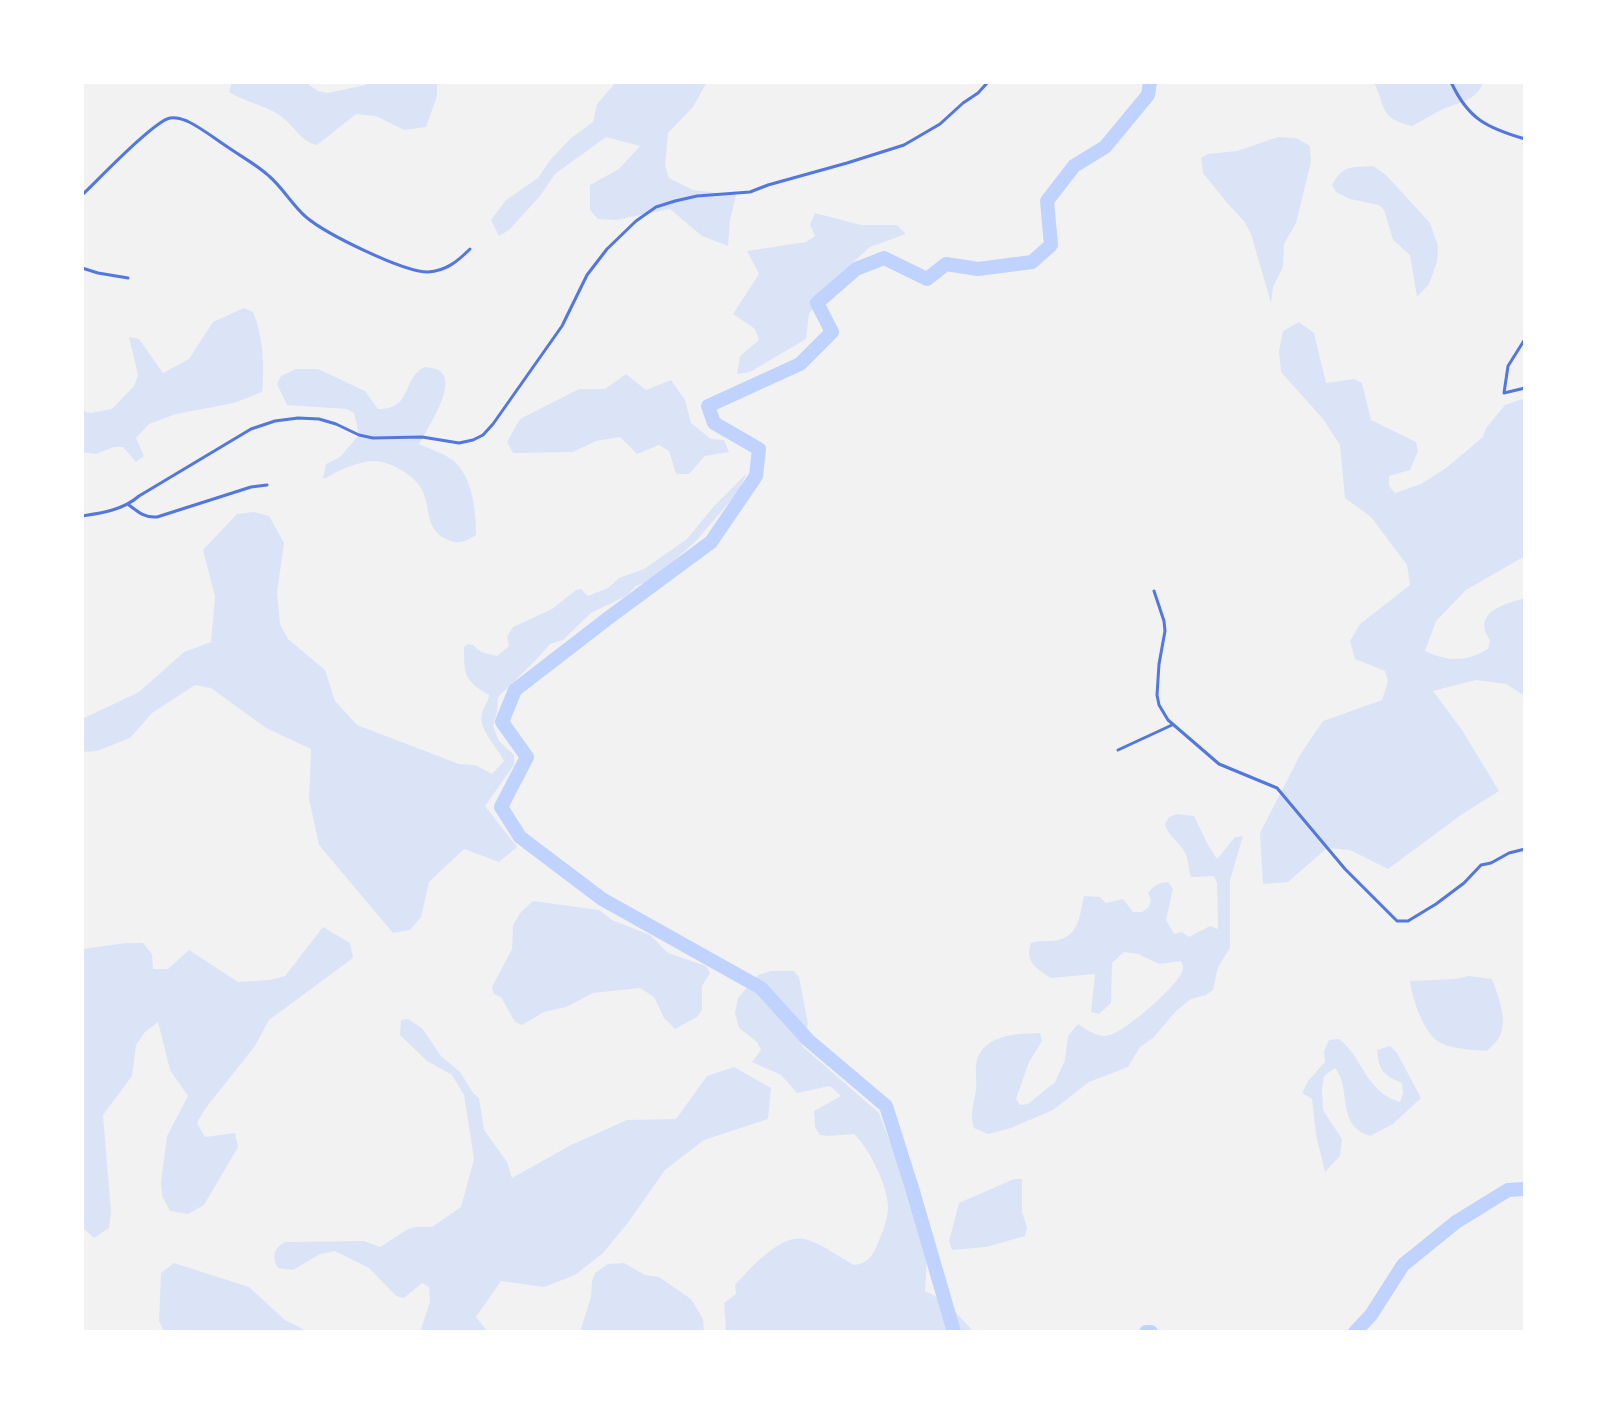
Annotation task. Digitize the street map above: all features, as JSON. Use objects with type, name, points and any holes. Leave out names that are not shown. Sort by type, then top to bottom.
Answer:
[{"type":"street","points":[[82,516],[129,505],[251,429],[275,421],[319,419],[373,438],[422,437],[459,443],[473,440],[483,435],[503,411],[562,326],[587,275],[607,249],[656,207],[697,196],[750,192],[904,145],[940,124],[988,82]]},
{"type":"street","points":[[1451,82],[1466,109],[1480,122],[1525,139]]},
{"type":"street","points":[[82,195],[145,135],[164,120],[179,118],[261,169],[303,215],[346,241],[406,268],[428,272],[455,263],[470,249]]},
{"type":"street","points":[[82,268],[128,278]]},
{"type":"street","points":[[1525,339],[1508,366],[1504,393],[1525,388]]},
{"type":"street","points":[[129,505],[143,515],[157,517],[251,487],[267,485]]},
{"type":"street","points":[[1154,591],[1165,631],[1157,695],[1159,705],[1172,725],[1219,764],[1277,788],[1345,869],[1397,921],[1408,921],[1436,904],[1464,883],[1481,865],[1525,849]]},
{"type":"street","points":[[1118,750],[1172,725]]},
{"type":"shaded area","points":[[232,82],[305,82],[318,91],[328,93],[368,82],[437,82],[437,96],[426,127],[404,130],[376,116],[356,114],[317,145],[302,137],[277,113],[229,92]]},
{"type":"shaded area","points":[[616,82],[707,82],[693,107],[668,133],[665,166],[669,178],[693,190],[736,195],[728,246],[702,236],[670,209],[616,220],[598,219],[590,210],[590,185],[619,169],[640,146],[606,137],[555,174],[540,196],[509,230],[499,236],[491,220],[506,200],[538,178],[571,138],[593,122],[597,104]]},
{"type":"shaded area","points":[[1374,82],[1483,82],[1471,97],[1412,126],[1401,123],[1385,111]]},
{"type":"shaded area","points":[[1278,137],[1296,138],[1310,146],[1311,162],[1296,223],[1284,244],[1283,267],[1273,287],[1271,303],[1251,234],[1244,221],[1203,173],[1201,158],[1208,154],[1237,151]]},
{"type":"shaded area","points":[[1373,166],[1386,175],[1430,223],[1438,246],[1437,262],[1429,284],[1417,297],[1410,255],[1393,240],[1384,210],[1379,205],[1350,199],[1336,192],[1332,185],[1344,170]]},
{"type":"shaded area","points":[[815,213],[861,225],[897,225],[906,234],[870,247],[821,291],[809,314],[806,339],[750,372],[737,374],[740,356],[759,340],[755,329],[733,314],[759,274],[747,251],[806,242],[815,236],[810,225]]},
{"type":"shaded area","points":[[244,308],[253,312],[259,331],[263,362],[262,392],[234,403],[176,414],[149,424],[136,438],[144,456],[136,462],[123,447],[96,454],[82,452],[82,411],[90,413],[112,409],[134,386],[138,375],[129,337],[139,339],[163,373],[189,359],[213,322]]},
{"type":"shaded area","points":[[1299,322],[1314,333],[1326,383],[1354,379],[1362,383],[1371,420],[1416,442],[1418,451],[1410,470],[1389,476],[1389,486],[1395,493],[1421,484],[1446,468],[1483,437],[1486,428],[1505,405],[1525,398],[1525,556],[1466,590],[1436,621],[1425,651],[1457,659],[1488,649],[1490,640],[1484,623],[1487,616],[1500,607],[1525,598],[1525,696],[1506,684],[1476,680],[1433,691],[1462,730],[1499,791],[1388,869],[1350,850],[1327,848],[1288,882],[1263,884],[1260,833],[1300,755],[1323,721],[1382,700],[1388,681],[1385,671],[1355,659],[1350,641],[1360,624],[1410,585],[1407,565],[1371,517],[1345,498],[1340,445],[1323,419],[1281,372],[1279,351],[1283,331]]},
{"type":"shaded area","points":[[425,367],[442,373],[445,388],[419,444],[454,461],[465,476],[474,506],[476,535],[462,542],[448,540],[435,530],[421,488],[413,478],[394,466],[366,462],[323,479],[326,464],[340,457],[359,435],[354,413],[347,409],[287,405],[277,384],[281,376],[296,369],[318,369],[365,391],[378,409],[389,408],[402,399],[413,378]]},
{"type":"shaded area","points":[[626,374],[646,390],[671,380],[685,400],[691,423],[711,439],[724,440],[729,452],[705,456],[689,474],[676,474],[669,451],[659,445],[637,454],[620,437],[596,441],[573,452],[513,453],[507,442],[520,419],[579,389],[605,389]]},
{"type":"shaded area","points":[[747,473],[738,492],[696,541],[652,580],[591,613],[563,640],[550,644],[498,697],[493,726],[499,741],[514,755],[514,765],[485,806],[517,847],[499,862],[464,849],[429,882],[421,917],[410,930],[393,933],[319,845],[309,799],[311,749],[266,728],[211,688],[195,685],[152,713],[130,738],[97,751],[82,752],[82,719],[139,692],[184,652],[211,642],[215,597],[203,550],[237,514],[254,512],[269,516],[284,543],[277,592],[280,624],[288,639],[325,670],[335,701],[357,725],[459,764],[475,765],[492,774],[504,761],[483,726],[482,713],[489,695],[467,676],[464,647],[473,645],[481,652],[497,656],[509,646],[507,637],[513,627],[552,609],[576,590],[581,589],[588,596],[608,588],[619,578],[644,569],[687,539]]},
{"type":"shaded area","points":[[1177,814],[1194,816],[1217,859],[1235,837],[1243,836],[1230,880],[1230,948],[1218,967],[1213,990],[1191,999],[1176,1011],[1153,1038],[1140,1047],[1128,1067],[1089,1082],[1053,1110],[1011,1128],[988,1134],[974,1128],[972,1114],[976,1064],[979,1054],[993,1041],[1040,1033],[1042,1041],[1029,1062],[1016,1099],[1020,1105],[1028,1104],[1055,1082],[1065,1060],[1068,1036],[1078,1024],[1098,1035],[1114,1034],[1148,1009],[1182,972],[1181,961],[1159,964],[1138,954],[1124,952],[1112,963],[1111,1003],[1099,1014],[1091,1012],[1095,974],[1051,978],[1037,968],[1029,955],[1031,943],[1060,939],[1072,932],[1079,919],[1084,896],[1100,897],[1106,903],[1123,899],[1133,912],[1142,912],[1149,907],[1150,890],[1168,882],[1173,889],[1166,920],[1174,934],[1182,932],[1189,937],[1210,926],[1218,929],[1217,883],[1214,876],[1191,877],[1186,854],[1166,828],[1169,817]]},
{"type":"shaded area","points":[[533,901],[599,910],[612,920],[650,935],[668,953],[706,966],[710,973],[702,986],[702,1010],[697,1017],[675,1029],[664,1018],[654,997],[640,988],[593,993],[566,1007],[544,1012],[522,1025],[515,1022],[492,987],[512,949],[513,925]]},
{"type":"shaded area","points":[[323,927],[350,943],[353,958],[269,1020],[255,1046],[205,1109],[197,1123],[205,1137],[235,1133],[238,1147],[204,1205],[188,1214],[170,1211],[162,1196],[161,1181],[167,1136],[188,1096],[170,1070],[158,1022],[145,1032],[136,1045],[132,1076],[103,1115],[111,1212],[109,1228],[94,1238],[82,1227],[82,949],[143,943],[152,954],[153,969],[168,969],[189,950],[238,982],[270,980],[285,976]]},
{"type":"shaded area","points":[[771,971],[794,971],[799,977],[808,1024],[802,1046],[879,1113],[908,1189],[927,1258],[925,1291],[946,1302],[974,1332],[726,1332],[724,1303],[736,1294],[735,1285],[768,1253],[788,1241],[808,1240],[854,1265],[858,1264],[873,1253],[887,1214],[882,1180],[860,1140],[854,1134],[820,1135],[815,1127],[814,1111],[841,1096],[830,1086],[797,1093],[781,1075],[752,1062],[761,1050],[757,1042],[739,1028],[735,1013],[738,998],[758,975]]},
{"type":"shaded area","points":[[1469,976],[1492,979],[1501,1008],[1502,1030],[1487,1051],[1453,1047],[1436,1040],[1418,1012],[1410,981]]},
{"type":"shaded area","points":[[408,1019],[422,1028],[441,1056],[460,1072],[479,1098],[484,1130],[507,1162],[512,1178],[571,1145],[627,1120],[676,1119],[707,1076],[734,1067],[771,1088],[768,1119],[704,1140],[665,1170],[603,1253],[575,1275],[544,1287],[501,1281],[476,1317],[488,1332],[420,1332],[430,1302],[429,1287],[422,1283],[404,1298],[396,1296],[369,1268],[335,1251],[320,1254],[293,1270],[278,1268],[274,1256],[278,1247],[285,1242],[364,1241],[380,1247],[408,1229],[432,1227],[461,1207],[474,1159],[464,1095],[452,1075],[427,1061],[400,1035],[401,1020]]},
{"type":"shaded area","points":[[1339,1039],[1354,1055],[1371,1082],[1388,1097],[1400,1102],[1402,1083],[1383,1071],[1378,1057],[1377,1050],[1390,1046],[1397,1053],[1421,1098],[1393,1124],[1370,1136],[1359,1131],[1348,1117],[1340,1075],[1335,1068],[1324,1076],[1323,1110],[1342,1139],[1340,1156],[1325,1172],[1312,1099],[1302,1093],[1325,1062],[1324,1051],[1329,1040]]},
{"type":"shaded area","points":[[1014,1179],[1022,1179],[1022,1212],[1027,1227],[1025,1236],[986,1247],[952,1250],[949,1241],[959,1203]]},
{"type":"shaded area","points":[[174,1263],[249,1287],[285,1320],[309,1332],[164,1332],[159,1321],[161,1273]]},
{"type":"shaded area","points":[[624,1263],[645,1275],[659,1277],[691,1299],[703,1319],[704,1332],[580,1332],[595,1273],[608,1264]]},
{"type":"waterway","points":[[954,1332],[886,1106],[808,1040],[761,988],[602,899],[520,837],[501,807],[527,757],[502,722],[515,690],[711,542],[756,476],[759,449],[714,423],[708,406],[800,364],[832,332],[817,303],[856,269],[884,258],[927,279],[946,264],[978,269],[1032,262],[1051,245],[1047,201],[1074,166],[1105,147],[1148,95],[1150,82]]},
{"type":"waterway","points":[[1355,1332],[1371,1315],[1403,1265],[1456,1222],[1508,1190],[1525,1189]]},
{"type":"waterway","points":[[1146,1332],[1151,1332]]}]
